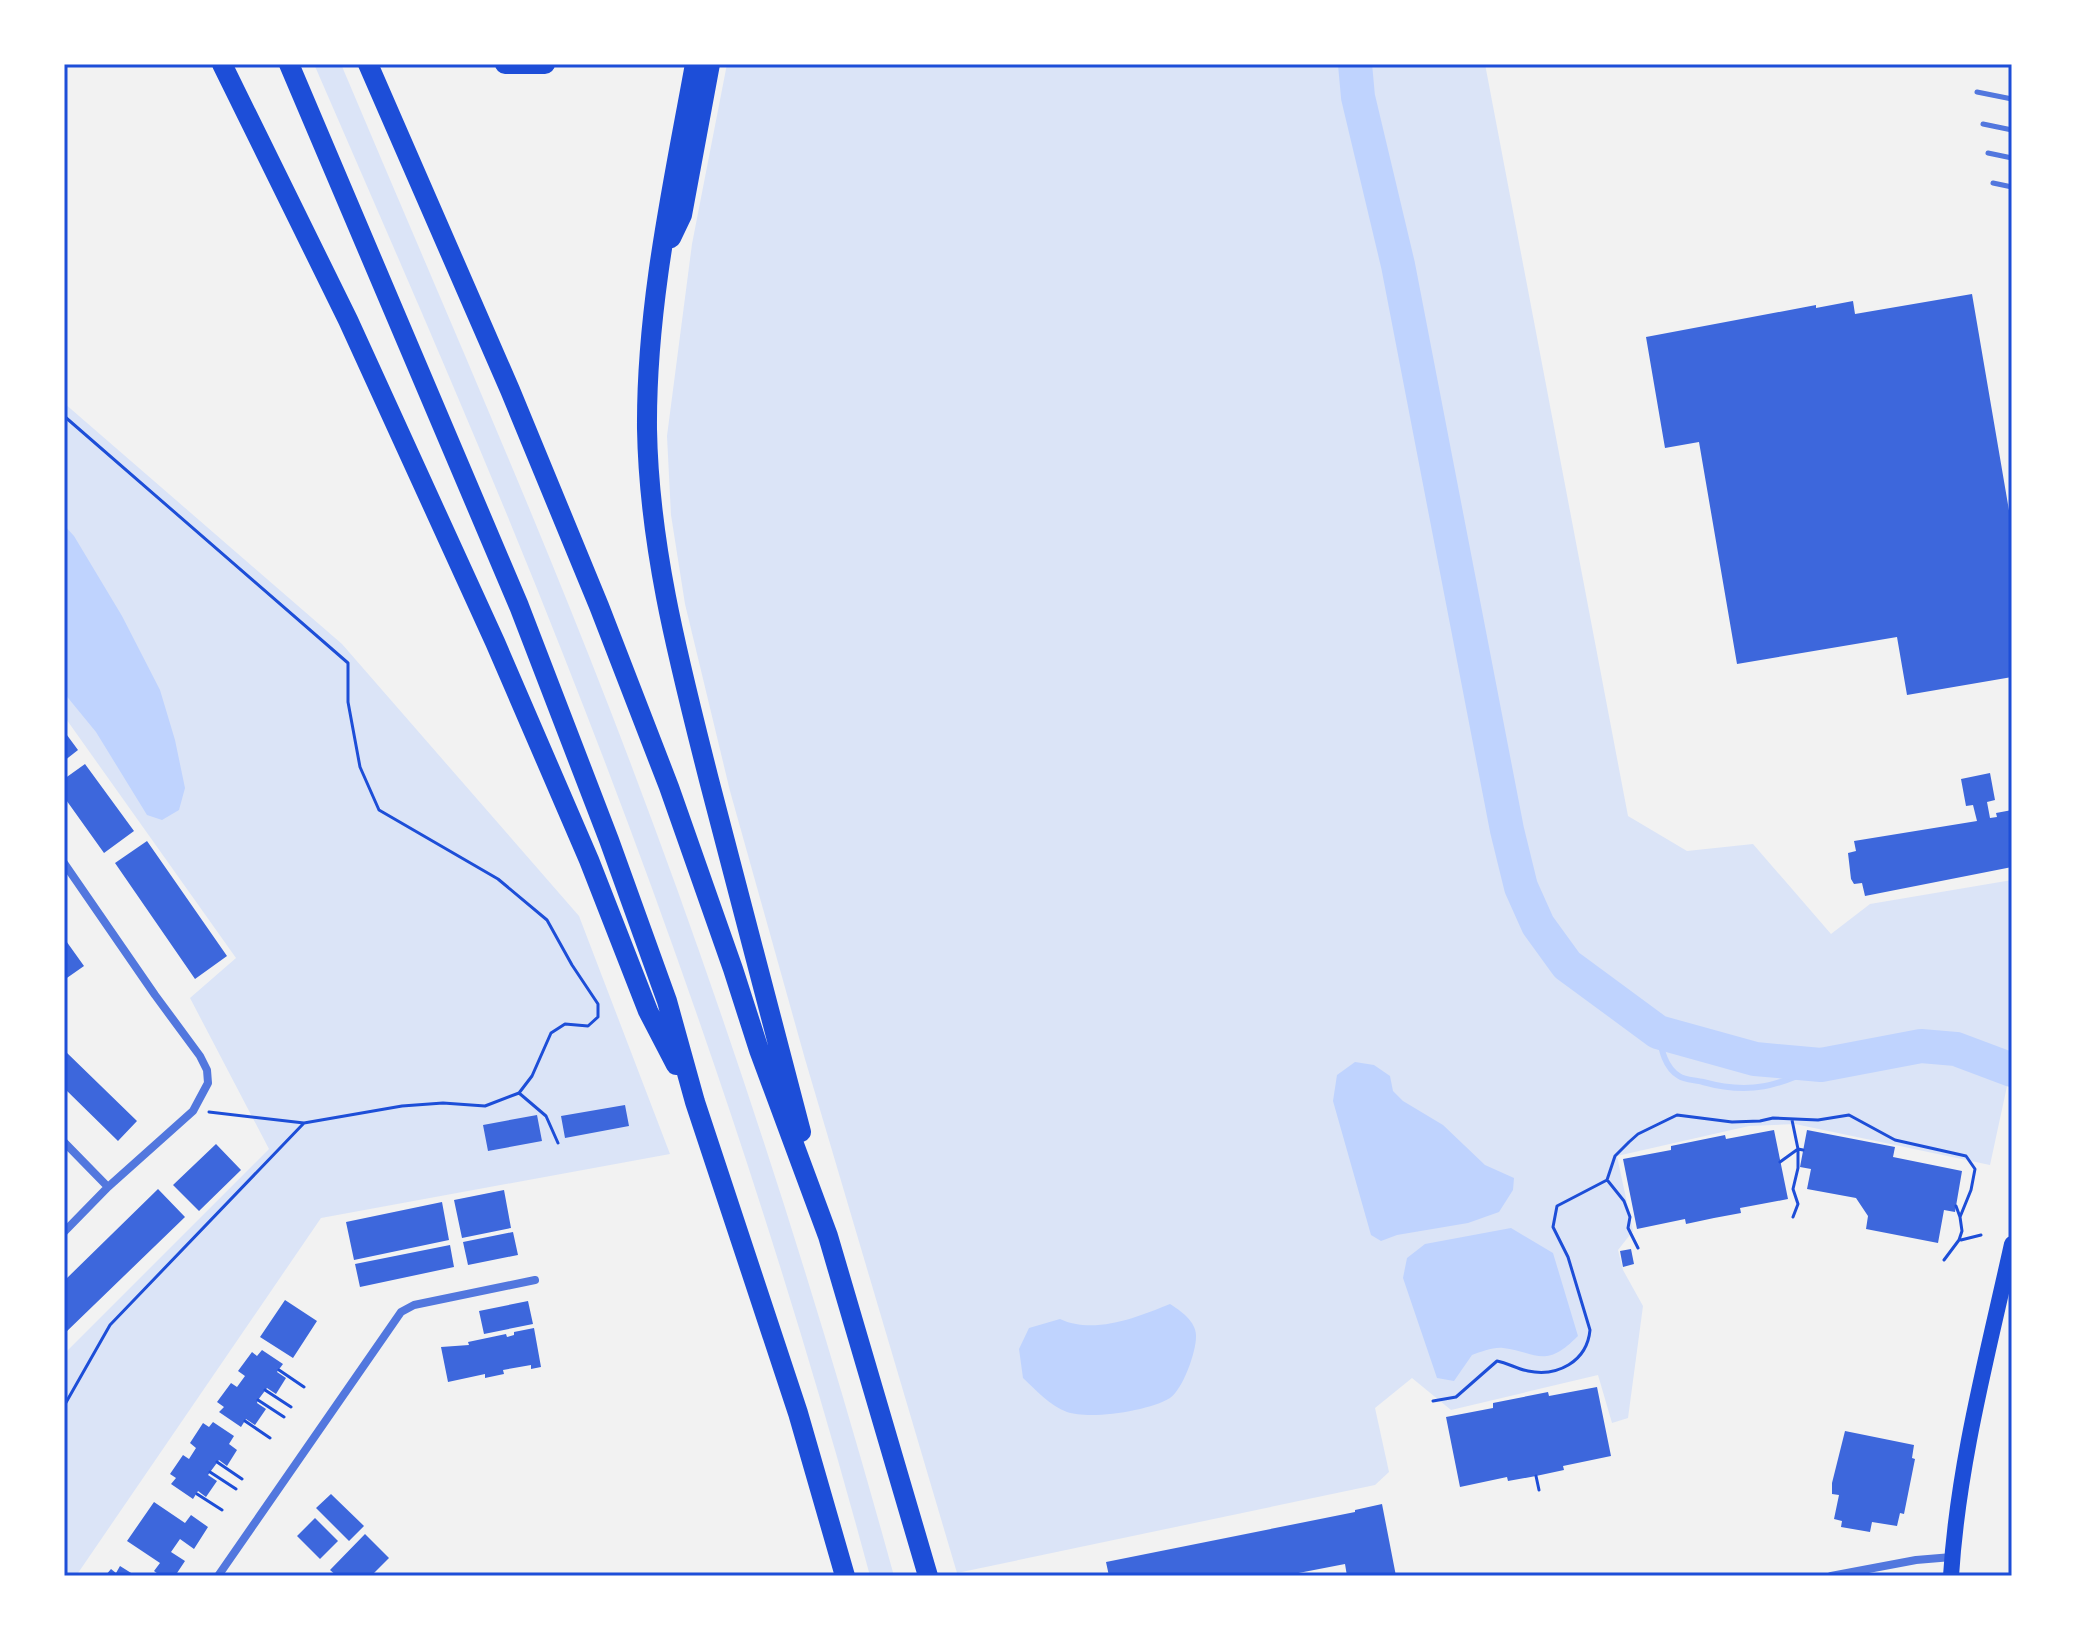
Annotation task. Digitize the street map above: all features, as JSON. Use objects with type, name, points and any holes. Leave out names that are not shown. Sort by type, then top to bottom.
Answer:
[{"type":"highway","points":[[222,64],[348,320],[495,642],[589,860],[648,1011],[695,1102]]},
{"type":"highway","points":[[289,64],[486,526],[559,706],[667,1001],[695,1102],[798,1413],[845,1576]]},
{"type":"highway","points":[[368,64],[510,390],[599,606],[669,787],[759,1050],[828,1236]]},
{"type":"highway","points":[[505,64],[545,64]]},
{"type":"highway","points":[[695,64],[658,263],[649,373],[647,430],[652,503],[663,583],[691,709],[828,1236],[928,1576]]},
{"type":"highway","points":[[658,263],[682,215],[710,64]]},
{"type":"main road","points":[[1951,1576],[1975,1415],[2012,1244]]},
{"type":"street","points":[[64,863],[200,1056],[207,1070],[208,1083],[193,1111],[108,1187],[64,1232]]},
{"type":"street","points":[[64,1142],[108,1187]]},
{"type":"street","points":[[218,1576],[401,1312],[414,1305],[535,1280]]},
{"type":"street","points":[[1831,1576],[1916,1560],[1952,1557]]},
{"type":"lane","points":[[1977,92],[2012,99]]},
{"type":"lane","points":[[1983,124],[2012,130]]},
{"type":"lane","points":[[1988,153],[2012,158]]},
{"type":"lane","points":[[1993,183],[2012,187]]},
{"type":"path","points":[[64,416],[348,663],[348,702],[360,767],[379,810],[498,879],[547,920],[598,1004],[598,1017],[588,1026],[565,1024],[551,1033],[532,1076],[519,1093],[485,1106],[443,1103],[402,1106],[304,1123],[193,1111]]},
{"type":"path","points":[[519,1093],[546,1116],[558,1143]]},
{"type":"path","points":[[1433,1401],[1456,1397],[1497,1361],[1539,1373],[1564,1369],[1579,1358],[1590,1330],[1577,1284],[1553,1227],[1557,1206],[1607,1180],[1615,1156],[1629,1142],[1638,1134],[1677,1115],[1732,1122],[1773,1118],[1818,1120],[1849,1115],[1895,1140],[1966,1156],[1975,1169],[1971,1190],[1960,1217]]},
{"type":"path","points":[[1792,1120],[1801,1150],[1793,1189],[1798,1204],[1793,1217]]},
{"type":"path","points":[[64,1406],[110,1325],[304,1123]]},
{"type":"path","points":[[1780,1162],[1801,1150]]},
{"type":"path","points":[[1607,1180],[1624,1201],[1630,1217],[1628,1228],[1638,1248]]},
{"type":"path","points":[[1624,1201],[1631,1199]]},
{"type":"path","points":[[1944,1260],[1962,1231],[1956,1206]]},
{"type":"path","points":[[1959,1240],[1981,1235]]},
{"type":"path","points":[[279,1370],[304,1387]]},
{"type":"path","points":[[265,1390],[291,1407]]},
{"type":"path","points":[[258,1400],[284,1417]]},
{"type":"path","points":[[245,1421],[270,1438]]},
{"type":"path","points":[[217,1462],[242,1479]]},
{"type":"path","points":[[210,1472],[236,1489]]},
{"type":"path","points":[[1536,1476],[1539,1490]]},
{"type":"path","points":[[197,1494],[222,1510]]},
{"type":"shaded area","points":[[314,64],[341,64],[511,465],[609,707],[689,921],[762,1138],[831,1356],[894,1576],[870,1576],[767,1226],[730,1110],[649,881],[503,505]]},
{"type":"shaded area","points":[[727,64],[1485,64],[1628,816],[1687,851],[1753,844],[1831,934],[1870,904],[2012,880],[2012,1063],[1990,1165],[1795,1124],[1749,1126],[1617,1156],[1633,1231],[1618,1250],[1623,1270],[1643,1306],[1628,1418],[1612,1423],[1598,1375],[1451,1410],[1412,1378],[1375,1408],[1389,1472],[1375,1485],[957,1573],[805,1059],[730,791],[685,604],[671,515],[667,436],[692,244]]},
{"type":"shaded area","points":[[64,403],[342,644],[579,916],[670,1154],[321,1218],[76,1576],[64,1576],[64,1354],[269,1149],[190,998],[236,958],[64,716]]},
{"type":"water","points":[[64,525],[74,536],[122,616],[160,690],[185,788],[179,810],[162,820],[147,815],[96,732],[64,693]]},
{"type":"water","points":[[1355,1062],[1374,1065],[1390,1076],[1393,1091],[1403,1101],[1443,1125],[1485,1165],[1514,1178],[1513,1190],[1499,1212],[1468,1223],[1397,1235],[1381,1241],[1371,1235],[1333,1101],[1337,1075]]},
{"type":"water","points":[[1511,1228],[1553,1253],[1578,1336],[1549,1356],[1503,1348],[1487,1350],[1472,1355],[1454,1381],[1437,1378],[1403,1278],[1407,1258],[1425,1244]]},
{"type":"water","points":[[1170,1304],[1191,1322],[1196,1337],[1188,1370],[1180,1387],[1170,1398],[1148,1407],[1119,1413],[1077,1414],[1055,1406],[1023,1378],[1019,1349],[1029,1328],[1060,1319],[1101,1325]]},
{"type":"building","points":[[1972,294],[2012,528],[2012,677],[1907,695],[1897,637],[1737,664],[1699,442],[1665,448],[1646,337],[1816,305],[1816,308],[1853,301],[1855,314]]},
{"type":"building","points":[[64,731],[78,750],[64,761]]},
{"type":"building","points":[[85,764],[134,831],[104,853],[64,797],[64,779]]},
{"type":"building","points":[[1990,773],[1995,800],[1987,802],[1990,818],[1997,817],[1996,813],[2012,810],[2012,867],[1865,896],[1862,883],[1854,884],[1848,853],[1856,851],[1854,841],[1977,821],[1973,805],[1966,806],[1961,779]]},
{"type":"building","points":[[147,841],[227,956],[195,979],[115,863]]},
{"type":"building","points":[[64,938],[84,966],[64,980]]},
{"type":"building","points":[[64,1050],[137,1121],[118,1141],[64,1088]]},
{"type":"building","points":[[625,1105],[629,1126],[565,1138],[561,1116]]},
{"type":"building","points":[[537,1115],[542,1141],[488,1151],[483,1125]]},
{"type":"building","points":[[1774,1130],[1788,1199],[1740,1208],[1741,1213],[1686,1224],[1685,1219],[1637,1229],[1623,1159],[1725,1135],[1726,1139]]},
{"type":"building","points":[[1807,1130],[1895,1147],[1893,1157],[1962,1171],[1955,1212],[1944,1210],[1938,1243],[1866,1229],[1868,1216],[1856,1198],[1807,1189],[1811,1169],[1800,1167]]},
{"type":"building","points":[[216,1144],[241,1170],[199,1211],[173,1185]]},
{"type":"building","points":[[158,1189],[185,1217],[64,1334],[64,1281]]},
{"type":"building","points":[[504,1190],[511,1228],[462,1238],[454,1200]]},
{"type":"building","points":[[442,1202],[449,1240],[354,1260],[346,1222]]},
{"type":"building","points":[[513,1232],[518,1255],[468,1265],[463,1242]]},
{"type":"building","points":[[450,1245],[454,1267],[360,1287],[355,1264]]},
{"type":"building","points":[[1631,1249],[1634,1264],[1623,1267],[1620,1251]]},
{"type":"building","points":[[285,1300],[317,1321],[293,1358],[260,1337]]},
{"type":"building","points":[[528,1301],[533,1324],[484,1334],[479,1311]]},
{"type":"building","points":[[534,1328],[541,1367],[531,1369],[531,1365],[503,1370],[504,1374],[485,1378],[485,1374],[448,1382],[441,1347],[469,1345],[468,1342],[506,1334],[507,1337],[514,1335],[514,1332]]},
{"type":"building","points":[[262,1350],[283,1364],[277,1372],[286,1378],[276,1394],[267,1388],[258,1400],[257,1403],[266,1409],[255,1425],[246,1419],[241,1427],[219,1412],[224,1407],[217,1402],[231,1383],[237,1387],[245,1376],[238,1371],[252,1352],[257,1356]]},
{"type":"building","points":[[1597,1387],[1611,1456],[1563,1466],[1564,1470],[1536,1476],[1508,1481],[1507,1477],[1460,1487],[1446,1417],[1493,1408],[1493,1403],[1548,1392],[1549,1396]]},
{"type":"building","points":[[213,1422],[234,1436],[229,1444],[237,1450],[227,1466],[219,1460],[208,1475],[217,1481],[206,1497],[198,1491],[193,1499],[171,1484],[176,1478],[170,1474],[183,1455],[189,1459],[196,1448],[190,1443],[203,1423],[209,1427]]},
{"type":"building","points":[[1845,1431],[1914,1445],[1912,1458],[1915,1459],[1904,1514],[1900,1513],[1897,1526],[1872,1522],[1870,1532],[1841,1527],[1842,1521],[1834,1519],[1839,1495],[1832,1494],[1832,1483]]},
{"type":"building","points":[[331,1494],[364,1526],[349,1541],[316,1508]]},
{"type":"building","points":[[154,1502],[185,1523],[191,1515],[208,1527],[194,1549],[180,1539],[171,1552],[185,1561],[175,1576],[161,1576],[154,1571],[160,1563],[127,1541]]},
{"type":"building","points":[[1382,1504],[1396,1576],[1347,1576],[1345,1564],[1283,1576],[1109,1576],[1106,1562]]},
{"type":"building","points":[[315,1518],[338,1541],[320,1559],[297,1536]]},
{"type":"building","points":[[365,1534],[389,1558],[371,1576],[337,1576],[330,1570]]},
{"type":"building","points":[[120,1566],[136,1576],[105,1576],[111,1569],[116,1573]]},
{"type":"waterway","points":[[1355,64],[1358,97],[1398,265],[1507,830],[1521,887],[1538,925],[1567,965],[1658,1032],[1755,1059],[1821,1065],[1921,1046],[1956,1049],[2012,1070]]},
{"type":"waterway","points":[[1658,1032],[1664,1056],[1674,1072],[1684,1078],[1720,1086],[1764,1086],[1821,1065]]}]
